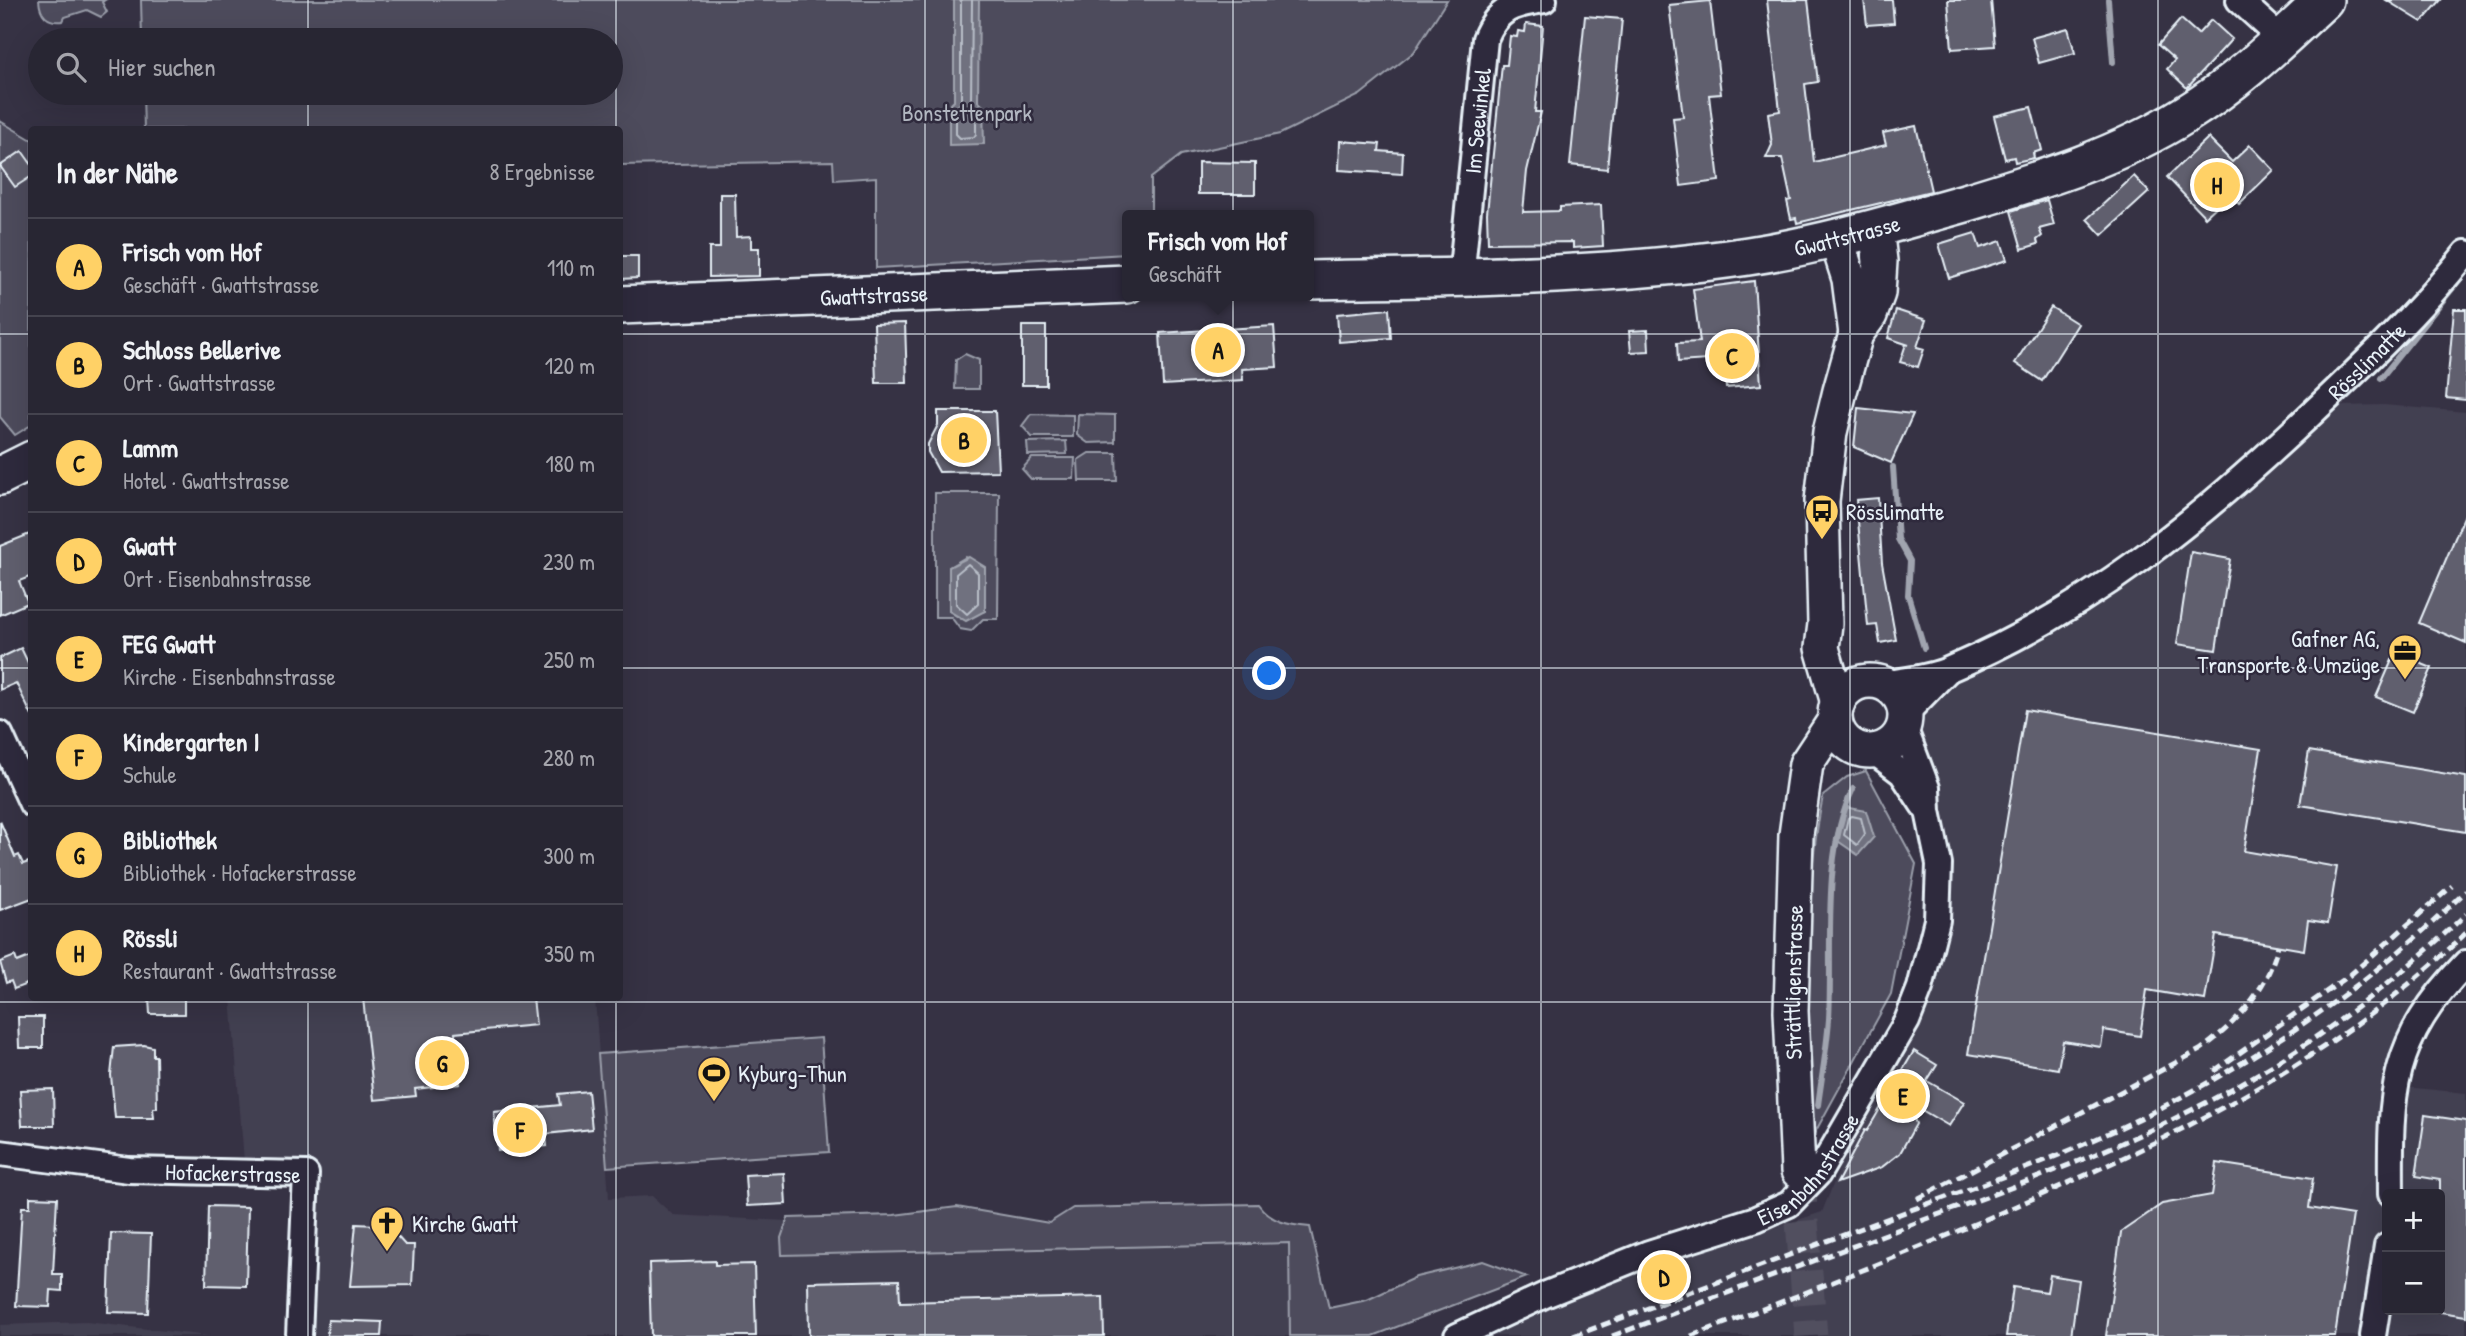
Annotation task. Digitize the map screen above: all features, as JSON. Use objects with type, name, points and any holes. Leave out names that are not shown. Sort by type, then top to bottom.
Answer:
[{"type":"main road","name":"Gwattstrasse","points":[[1314,280],[1461,279],[1660,268],[1751,256],[1876,228],[1997,193],[2105,156],[2203,103],[2282,39],[2324,0]]},
{"type":"main road","points":[[1865,750],[1845,741],[1824,662],[1822,541],[1826,463],[1833,418],[1856,334],[1870,315],[1878,293],[1880,261],[1876,228]]},
{"type":"main road","points":[[1836,238],[1849,279],[1856,334]]},
{"type":"main road","name":"Gwattstrasse","points":[[623,305],[1122,284]]},
{"type":"main road","points":[[0,476],[28,462]]},
{"type":"main road","points":[[1801,794],[1832,763],[1865,750],[1889,746],[1904,720],[1898,696],[1874,683],[1840,657],[1825,624]]},
{"type":"main road","points":[[1836,712],[1849,689],[1874,683]]},
{"type":"main road","name":"Strättligenstrasse","points":[[1798,1171],[1791,964],[1796,835],[1806,764],[1836,712]]},
{"type":"street","name":"Im Seewinkel","points":[[1461,279],[1485,40],[1492,23],[1504,10],[1514,5],[1544,0]]},
{"type":"street","points":[[2239,0],[2282,39]]},
{"type":"street","name":"Rösslimatte","points":[[1874,683],[1947,671],[2012,640],[2076,605],[2193,522],[2344,383],[2441,284],[2466,253]]},
{"type":"street","name":"Rösslimatte","points":[[1904,720],[1947,671]]},
{"type":"street","name":"Eisenbahnstrasse","points":[[1457,1336],[1547,1294],[1649,1253],[1756,1219],[1789,1204],[1818,1174],[1895,1045],[1920,988],[1937,920],[1940,882],[1928,811],[1927,788],[1904,720]]},
{"type":"street","points":[[0,734],[28,795]]},
{"type":"street","name":"Eisenbahnstrasse","points":[[1865,750],[1902,773],[1928,811]]},
{"type":"street","points":[[2391,1189],[2390,1112],[2394,1086],[2416,1029],[2439,990],[2466,964]]},
{"type":"street","name":"Hofackerstrasse","points":[[0,1153],[129,1170],[306,1174],[299,1336]]},
{"type":"street","points":[[2373,1336],[2386,1252]]},
{"type":"shaded area","points":[[2384,405],[2466,412],[2466,948],[2423,995],[2403,1026],[2383,1077],[2394,1086],[2466,1093],[2466,1336],[1479,1336],[1554,1301],[1822,1212],[1948,901],[1919,735],[1922,714],[1954,679],[2042,637],[2198,532],[2340,406]]},
{"type":"shaded area","points":[[231,1001],[595,1001],[609,1198],[652,1196],[673,1215],[787,1221],[781,1238],[782,1255],[1290,1243],[1289,1336],[299,1336],[306,1174],[245,1174]]},
{"type":"shaded area","points":[[86,1322],[209,1336],[0,1336],[0,1325]]},
{"type":"green space","points":[[39,0],[105,0],[102,2],[107,12],[101,17],[87,10],[65,17],[63,21],[53,21],[43,14]]},
{"type":"green space","name":"Bonstettenpark","points":[[141,0],[1447,0],[1414,52],[1360,95],[1280,134],[1181,155],[1151,178],[1151,210],[1122,210],[1122,254],[876,268],[876,177],[834,180],[833,161],[623,165],[623,126],[144,126],[143,105],[623,105],[623,28],[142,28]]},
{"type":"green space","points":[[0,121],[28,138],[28,427],[15,435],[0,417]]},
{"type":"green space","points":[[965,354],[979,360],[979,389],[955,389],[956,360]]},
{"type":"green space","points":[[1031,414],[1073,415],[1073,437],[1032,437],[1022,426]]},
{"type":"green space","points":[[1078,414],[1115,415],[1115,442],[1088,443],[1077,435]]},
{"type":"green space","points":[[1066,441],[1067,454],[1028,455],[1027,442]]},
{"type":"green space","points":[[1089,453],[1116,453],[1117,481],[1079,481],[1078,460]]},
{"type":"green space","points":[[1032,458],[1075,458],[1074,479],[1031,479],[1022,469]]},
{"type":"green space","points":[[935,493],[999,493],[998,619],[983,619],[971,631],[960,629],[951,617],[935,617]],"holes":[[[966,557],[982,566],[985,611],[961,619],[949,611],[949,567]]]},
{"type":"green space","points":[[1866,771],[1916,864],[1891,994],[1812,1138],[1807,966],[1816,838],[1823,796],[1847,777]]},
{"type":"green space","name":"Kyburg-Thun","points":[[821,1038],[829,1152],[607,1167],[598,1054]]},
{"type":"green space","points":[[1258,1204],[1281,1222],[1310,1227],[1329,1308],[1367,1300],[1416,1277],[1483,1261],[1527,1277],[1373,1336],[1290,1336],[1289,1243],[782,1255],[781,1238],[788,1218],[894,1215],[957,1207],[1049,1223],[1073,1208]]},
{"type":"water","points":[[954,0],[979,0],[978,101],[983,106],[984,144],[949,145],[949,106],[954,101]]},
{"type":"water","points":[[969,557],[985,567],[985,611],[966,621],[949,611],[949,567]]},
{"type":"water","points":[[1844,807],[1866,811],[1874,837],[1858,855],[1835,839]]},
{"type":"building","points":[[1767,0],[1808,0],[1818,82],[1805,84],[1814,162],[1886,145],[1883,133],[1916,126],[1931,191],[1797,223],[1796,218],[1791,219],[1787,201],[1791,200],[1782,158],[1766,158],[1772,145],[1768,113],[1780,111]]},
{"type":"building","points":[[1864,0],[1892,0],[1894,23],[1867,25]]},
{"type":"building","points":[[1948,0],[1991,0],[1995,46],[1952,49]]},
{"type":"building","points":[[2386,0],[2441,0],[2422,22]]},
{"type":"building","points":[[1710,1],[1721,94],[1709,95],[1719,181],[1681,186],[1673,118],[1683,117],[1669,5]]},
{"type":"building","points":[[1585,16],[1622,19],[1607,169],[1570,165]]},
{"type":"building","points":[[2181,19],[2198,34],[2211,20],[2232,39],[2187,88],[2167,69],[2175,60],[2158,45]]},
{"type":"building","points":[[1526,24],[1543,26],[1535,112],[1541,112],[1527,171],[1523,212],[1560,211],[1560,207],[1601,205],[1603,246],[1573,248],[1573,242],[1488,243],[1487,213],[1502,65],[1507,65],[1510,36],[1517,37],[1518,31],[1525,32]]},
{"type":"building","points":[[2068,28],[2075,53],[2039,63],[2032,38]]},
{"type":"building","points":[[2031,107],[2042,150],[2033,153],[2034,158],[2015,162],[2014,157],[2005,159],[1994,116]]},
{"type":"building","points":[[2208,138],[2232,162],[2250,145],[2274,170],[2239,204],[2230,194],[2205,217],[2167,177]]},
{"type":"building","points":[[1340,141],[1380,144],[1379,151],[1403,153],[1402,174],[1339,170]]},
{"type":"building","points":[[22,151],[28,159],[28,179],[15,187],[0,166]]},
{"type":"building","points":[[1198,162],[1255,163],[1255,194],[1198,194]]},
{"type":"building","points":[[2134,176],[2149,192],[2102,235],[2087,219]]},
{"type":"building","points":[[720,194],[735,194],[736,237],[751,236],[751,248],[759,248],[759,276],[709,277],[709,248],[720,248]]},
{"type":"building","points":[[2047,200],[2054,225],[2039,229],[2042,236],[2037,240],[2038,244],[2022,249],[2011,211]]},
{"type":"building","points":[[1975,233],[1980,248],[2001,241],[2007,260],[1949,278],[1939,244]]},
{"type":"building","points":[[623,256],[638,256],[638,278],[623,279]]},
{"type":"building","points":[[1754,281],[1761,385],[1726,388],[1723,359],[1678,362],[1677,343],[1700,342],[1693,289]]},
{"type":"building","points":[[2051,307],[2078,324],[2042,381],[2015,363]]},
{"type":"building","points":[[1389,309],[1391,338],[1339,342],[1337,314]]},
{"type":"building","points":[[2454,309],[2466,309],[2466,400],[2446,398]]},
{"type":"building","points":[[1896,310],[1926,320],[1917,347],[1924,349],[1918,367],[1900,362],[1906,344],[1888,338]]},
{"type":"building","points":[[905,323],[907,383],[876,383],[874,324]]},
{"type":"building","points":[[1022,326],[1046,326],[1046,385],[1022,385]]},
{"type":"building","points":[[1274,326],[1277,367],[1242,369],[1243,380],[1163,385],[1160,333]]},
{"type":"building","points":[[1648,330],[1649,351],[1631,352],[1629,331]]},
{"type":"building","points":[[1858,408],[1913,414],[1891,463],[1854,447]]},
{"type":"building","points":[[938,411],[995,411],[998,471],[939,472],[928,452],[928,444],[938,425]]},
{"type":"building","points":[[1878,498],[1882,563],[1896,640],[1880,643],[1877,625],[1868,626],[1856,500]]},
{"type":"building","points":[[2466,512],[2466,643],[2419,623]]},
{"type":"building","points":[[28,535],[28,578],[19,581],[28,603],[0,615],[0,546]]},
{"type":"building","points":[[2191,552],[2230,559],[2216,650],[2177,644]]},
{"type":"building","points":[[21,648],[28,663],[28,708],[16,683],[0,690],[0,658]]},
{"type":"building","points":[[2395,653],[2432,668],[2413,712],[2376,697]]},
{"type":"building","points":[[2025,710],[2261,749],[2244,851],[2337,867],[2328,923],[2308,920],[2304,950],[2216,935],[2205,1000],[2147,990],[2140,1036],[2104,1030],[2101,1047],[2063,1041],[2058,1069],[1968,1054]]},
{"type":"building","points":[[2309,751],[2466,777],[2466,832],[2300,805]]},
{"type":"building","points":[[0,821],[15,857],[19,855],[23,864],[28,862],[28,900],[0,910]]},
{"type":"building","points":[[15,956],[17,962],[28,958],[28,984],[14,989],[11,981],[6,983],[0,962]]},
{"type":"building","points":[[149,1001],[184,1001],[184,1014],[150,1014]]},
{"type":"building","points":[[363,1001],[533,1001],[536,1025],[455,1033],[460,1084],[415,1089],[416,1096],[374,1100]]},
{"type":"building","points":[[18,1017],[43,1017],[43,1048],[19,1048]]},
{"type":"building","points":[[114,1047],[153,1047],[153,1056],[156,1056],[157,1108],[153,1108],[154,1118],[115,1118],[111,1075]]},
{"type":"building","points":[[1914,1051],[1937,1065],[1927,1081],[1964,1102],[1949,1126],[1908,1102],[1916,1124],[1900,1153],[1882,1167],[1837,1183],[1865,1130],[1867,1131]]},
{"type":"building","points":[[53,1089],[54,1126],[22,1126],[20,1090]]},
{"type":"building","points":[[588,1091],[592,1129],[546,1134],[547,1146],[498,1151],[494,1112],[560,1105],[558,1094]]},
{"type":"building","points":[[2425,1115],[2466,1121],[2466,1316],[2445,1313],[2445,1189],[2440,1189],[2440,1180],[2416,1176]]},
{"type":"building","points":[[2217,1163],[2313,1178],[2309,1208],[2353,1215],[2335,1336],[2106,1336],[2121,1232],[2162,1204],[2212,1195]]},
{"type":"building","points":[[784,1173],[786,1204],[747,1206],[745,1175]]},
{"type":"building","points":[[30,1197],[57,1198],[53,1274],[62,1274],[62,1291],[51,1290],[50,1307],[16,1306],[22,1207],[30,1207]]},
{"type":"building","points":[[208,1206],[248,1207],[246,1286],[206,1285]]},
{"type":"building","name":"Kirche Gwatt","points":[[356,1224],[396,1226],[396,1235],[405,1245],[414,1245],[412,1285],[350,1286]]},
{"type":"building","points":[[111,1233],[151,1234],[148,1313],[108,1312]]},
{"type":"building","points":[[1681,1260],[1687,1276],[1675,1281],[1677,1285],[1651,1295],[1643,1275]]},
{"type":"building","points":[[715,1261],[715,1265],[754,1264],[756,1336],[651,1336],[649,1263]]},
{"type":"building","points":[[2050,1275],[2079,1280],[2071,1336],[2006,1336],[2013,1287],[2047,1292]]},
{"type":"building","points":[[899,1280],[900,1302],[1103,1297],[1104,1336],[809,1336],[808,1282]]},
{"type":"building","points":[[328,1320],[382,1322],[381,1336],[327,1336]]},
{"type":"waterway","points":[[2108,0],[2113,62]]},
{"type":"waterway","points":[[2381,378],[2465,273]]},
{"type":"waterway","points":[[1893,467],[1898,539],[1910,561],[1908,595],[1924,648]]},
{"type":"waterway","points":[[1818,1105],[1829,1019],[1832,872],[1843,815],[1853,789]]},
{"type":"tunnel","points":[[1798,1171],[1811,1336]]},
{"type":"railway","points":[[2214,1071],[2350,975],[2452,886]]},
{"type":"railway","points":[[1573,1336],[2038,1163],[2141,1118],[2241,1064],[2335,1001],[2380,967],[2466,891]]},
{"type":"railway","points":[[1612,1336],[2046,1174],[2168,1122],[2247,1080],[2306,1044],[2388,982],[2466,914]]},
{"type":"railway","points":[[1691,1336],[1961,1230],[2107,1165],[2217,1111],[2270,1081],[2371,1013],[2420,975],[2466,933]]},
{"type":"railway","points":[[1917,1199],[2200,1050],[2225,1030],[2248,1005],[2267,976],[2278,945]]},
{"type":"place","name":"Rössli","points":[[2217,185]]},
{"type":"place","name":"Frisch vom Hof","points":[[1218,350]]},
{"type":"place","name":"Lamm","points":[[1732,356]]},
{"type":"place","name":"Schloss Bellerive","points":[[964,440]]},
{"type":"place","name":"Rösslimatte","points":[[1822,541]]},
{"type":"place","name":"Gafner AG, Transporte & Umzüge","points":[[2405,681]]},
{"type":"place","name":"Bibliothek","points":[[442,1063]]},
{"type":"place","name":"FEG Gwatt","points":[[1903,1096]]},
{"type":"place","name":"Kyburg-Thun","points":[[714,1103]]},
{"type":"place","name":"Kindergarten I","points":[[520,1130]]},
{"type":"place","name":"Kirche Gwatt","points":[[387,1253]]},
{"type":"place","name":"Gwatt","points":[[1664,1277]]}]
